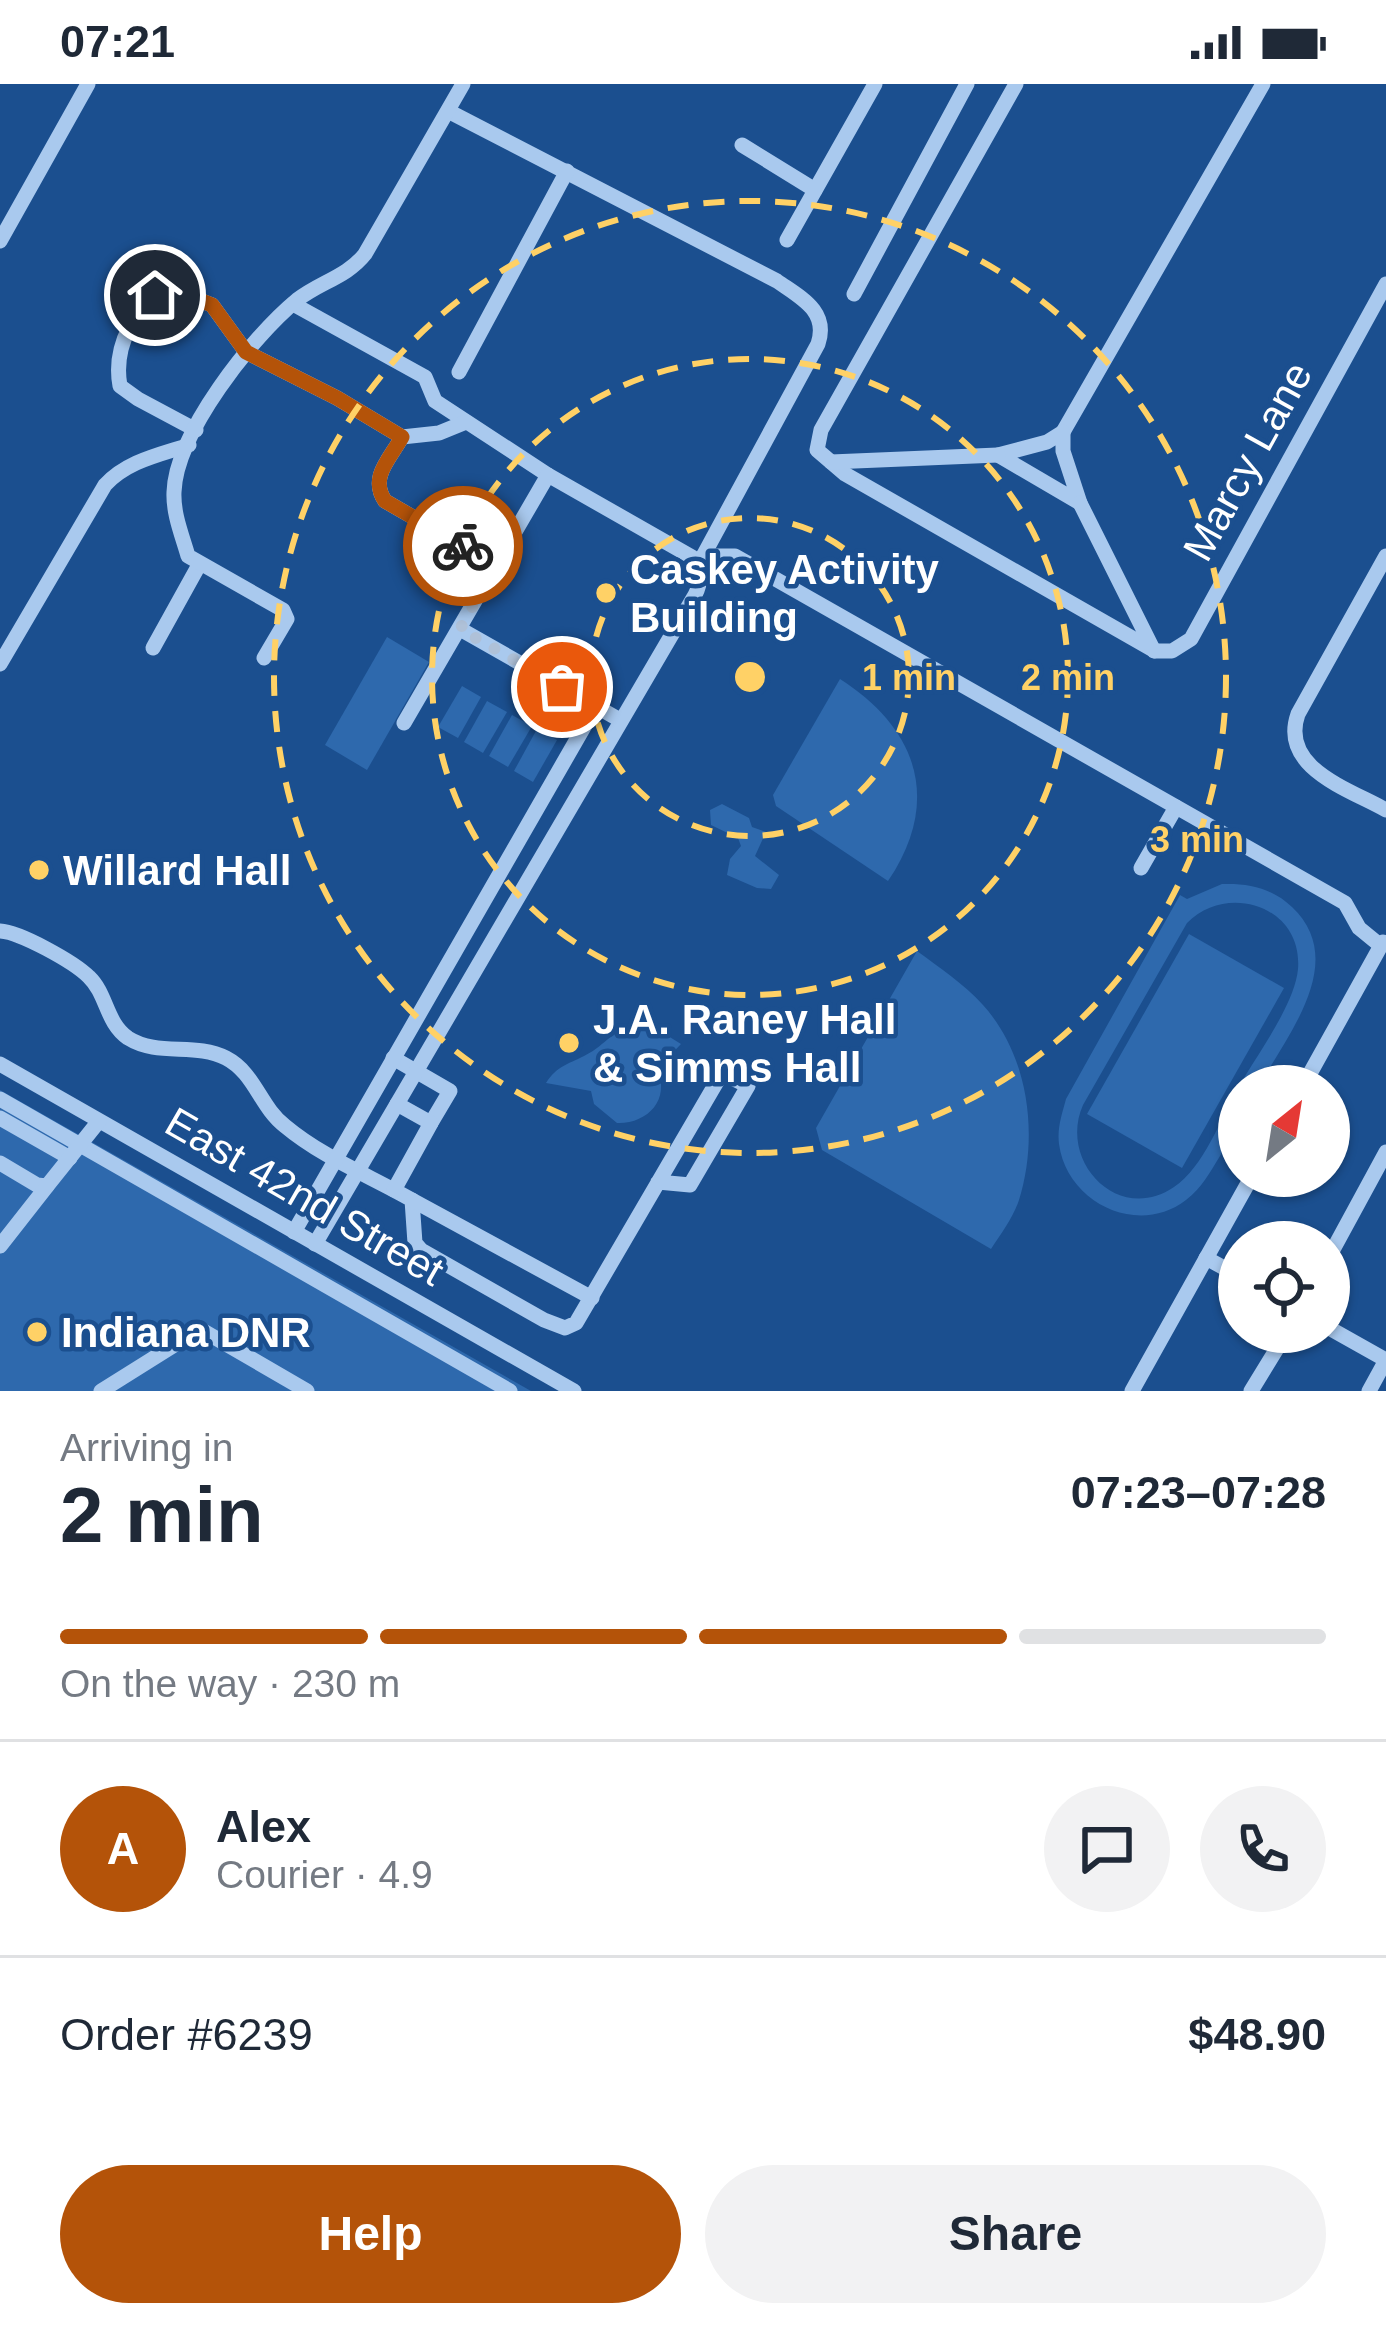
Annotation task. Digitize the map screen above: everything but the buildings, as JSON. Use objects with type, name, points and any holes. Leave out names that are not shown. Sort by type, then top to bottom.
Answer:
[{"type":"street","points":[[1,237],[88,84]]},
{"type":"street","points":[[264,658],[286,619],[283,610],[188,556],[173,493],[193,437],[220,385],[271,322],[354,267],[463,84]]},
{"type":"street","points":[[787,240],[875,84]]},
{"type":"street","points":[[854,294],[964,89],[944,84]]},
{"type":"street","points":[[1016,84],[821,430],[817,450],[845,474],[1155,652]]},
{"type":"street","points":[[831,462],[998,455],[1047,442],[1063,432],[1263,84]]},
{"type":"street","points":[[315,1244],[695,595],[701,583],[701,561],[824,327],[808,303],[777,281],[448,111]]},
{"type":"street","points":[[742,146],[815,190]]},
{"type":"street","points":[[459,373],[567,171]]},
{"type":"street","name":"Marcy Lane","points":[[1155,652],[1172,651],[1191,639],[1386,284]]},
{"type":"street","points":[[193,437],[120,386],[115,361],[138,314],[155,295],[171,289],[212,305],[246,352],[402,437],[439,433],[466,422]]},
{"type":"street","points":[[292,304],[425,377],[435,401],[548,476],[701,561],[735,556],[1345,903],[1359,928],[1383,941],[1315,1065]]},
{"type":"street","points":[[1063,432],[1063,452],[1080,503],[1155,652]]},
{"type":"street","points":[[0,664],[105,485],[134,463],[193,437]]},
{"type":"street","points":[[402,437],[377,478],[378,492],[385,501],[496,565]]},
{"type":"street","points":[[998,455],[1080,503]]},
{"type":"street","points":[[404,723],[548,476]]},
{"type":"street","points":[[1386,556],[1298,714],[1294,730],[1296,746],[1312,768],[1386,810]]},
{"type":"street","points":[[153,648],[200,565]]},
{"type":"street","points":[[460,629],[620,720]]},
{"type":"street","points":[[294,1232],[596,706]]},
{"type":"street","points":[[1141,868],[1176,807]]},
{"type":"street","points":[[475,914],[499,928]]},
{"type":"street","points":[[0,932],[21,935],[90,977],[109,1016],[128,1038],[165,1049],[190,1047],[221,1055],[256,1085],[265,1106],[283,1125],[334,1159],[592,1298]]},
{"type":"street","points":[[392,1058],[450,1091],[394,1190]]},
{"type":"street","name":"East 42nd Street","points":[[0,1064],[574,1391]]},
{"type":"street","points":[[412,1200],[415,1243],[421,1250],[565,1328],[575,1323],[592,1298],[658,1183],[722,1073],[748,1086],[690,1185],[658,1183]]},
{"type":"street","points":[[0,1099],[75,1151]]},
{"type":"street","points":[[397,1104],[431,1123]]},
{"type":"street","points":[[0,1118],[75,1151],[319,1281],[510,1391]]},
{"type":"street","points":[[0,1246],[99,1120]]},
{"type":"street","points":[[1349,1221],[1386,1152]]},
{"type":"street","points":[[0,1163],[47,1186]]},
{"type":"street","points":[[1132,1391],[1240,1197]]},
{"type":"street","points":[[319,1281],[334,1254]]},
{"type":"street","points":[[1206,1258],[1218,1265]]},
{"type":"street","points":[[101,1391],[200,1330],[307,1391]]},
{"type":"street","points":[[1350,1340],[1386,1360],[1369,1391]]},
{"type":"street","points":[[1250,1391],[1274,1353]]},
{"type":"shaded area","points":[[387,637],[429,662],[367,770],[325,745]]},
{"type":"shaded area","points":[[840,679],[888,720],[914,769],[914,823],[888,881],[776,806],[773,795]]},
{"type":"shaded area","points":[[462,686],[481,697],[458,738],[438,727]]},
{"type":"shaded area","points":[[487,701],[507,712],[483,753],[464,742]]},
{"type":"shaded area","points":[[512,715],[532,726],[508,767],[489,756]]},
{"type":"shaded area","points":[[537,729],[557,740],[533,782],[514,771]]},
{"type":"shaded area","points":[[722,804],[766,832],[755,856],[779,875],[771,889],[727,875],[730,859],[741,846],[738,838],[711,825],[710,810]]},
{"type":"shaded area","points":[[1222,884],[1250,886],[1276,895],[1308,928],[1315,950],[1314,974],[1297,1021],[1271,1065],[1252,1065],[1295,983],[1296,947],[1288,929],[1276,916],[1241,903],[1203,911],[1187,923],[1083,1105],[1077,1126],[1079,1147],[1098,1181],[1114,1193],[1133,1198],[1153,1197],[1185,1178],[1218,1126],[1218,1159],[1186,1200],[1167,1211],[1127,1214],[1108,1208],[1075,1183],[1059,1144],[1060,1121],[1066,1099],[1180,895],[1187,899]]},
{"type":"shaded area","points":[[1189,934],[1284,988],[1240,1065],[1218,1065],[1218,1104],[1182,1168],[1087,1114]]},
{"type":"shaded area","points":[[917,951],[983,1005],[999,1025],[1020,1072],[1029,1124],[1025,1175],[1014,1213],[991,1249],[822,1150],[816,1128]]},
{"type":"shaded area","points":[[643,1027],[681,1044],[657,1069],[661,1091],[647,1115],[617,1123],[594,1104],[591,1091],[546,1083],[559,1069],[615,1034]]},
{"type":"shaded area","points":[[0,1090],[531,1391],[0,1391]]},
{"type":"way so far","points":[[463,546],[496,565],[460,629],[562,687]]},
{"type":"place","name":"Caskey Activity Building","points":[[606,593]]},
{"type":"place","name":"Willard Hall","points":[[39,870]]},
{"type":"place","name":"J.A. Raney Hall & Simms Hall","points":[[569,1043]]},
{"type":"place","name":"Indiana DNR","points":[[37,1332]]},
{"type":"route","points":[[155,295],[171,289],[212,305],[246,352],[402,437],[377,478],[378,492],[385,501],[463,546]]}]
